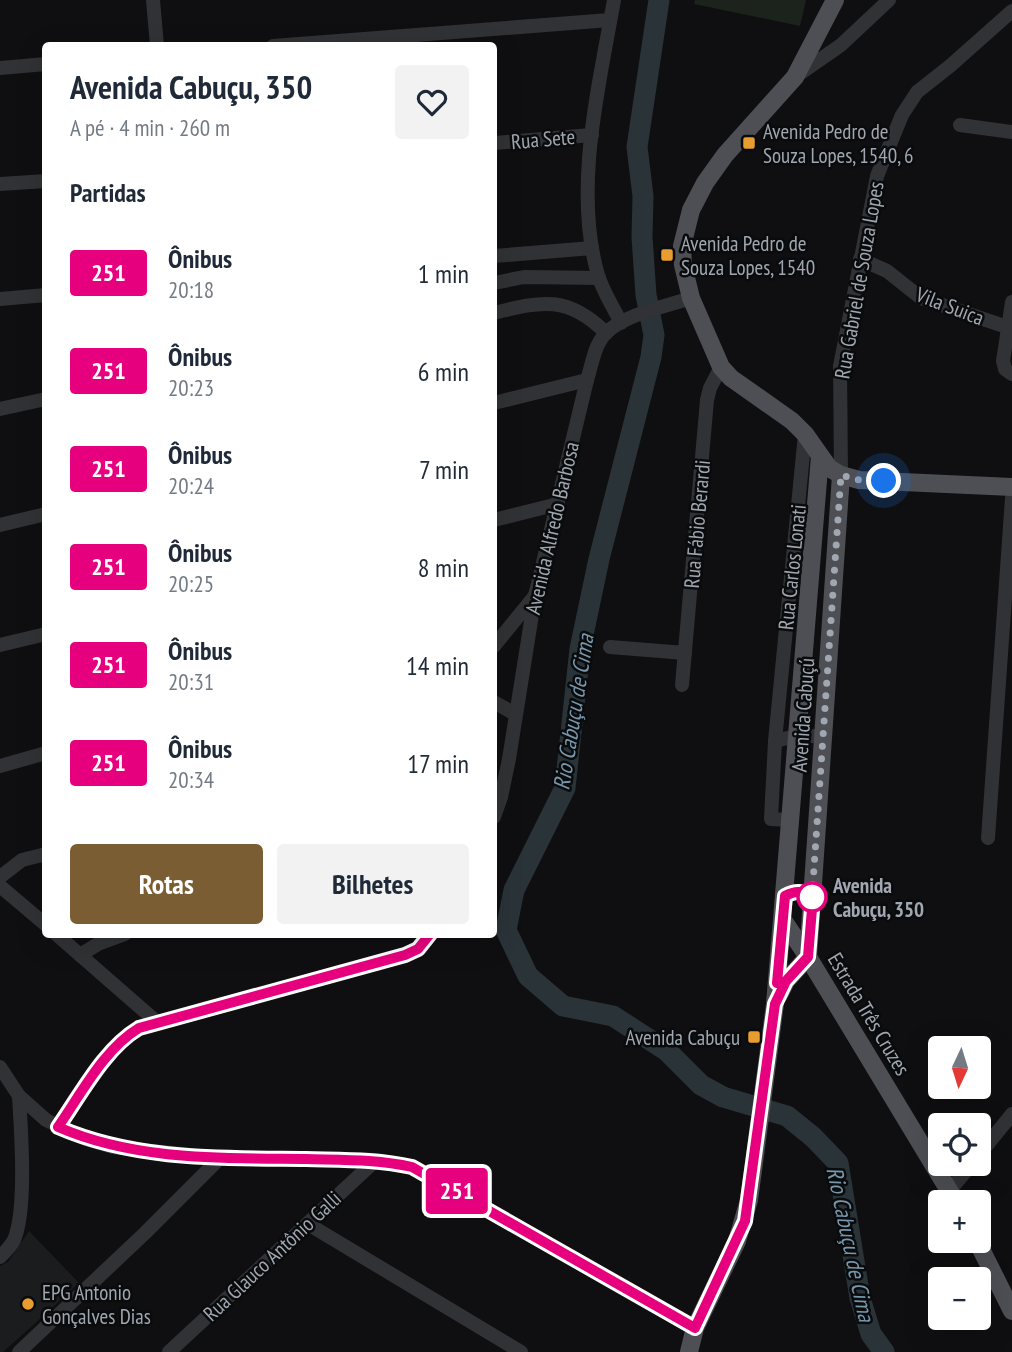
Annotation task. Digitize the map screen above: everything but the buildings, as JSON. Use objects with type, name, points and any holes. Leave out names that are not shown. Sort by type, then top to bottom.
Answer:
[{"type":"main road","points":[[835,0],[795,77],[715,169],[691,210],[681,246],[691,298],[721,367],[731,378],[792,421],[805,434],[829,468],[859,480],[1012,487]]},
{"type":"main road","name":"Avenida Cabuçú","points":[[689,1352],[695,1328],[745,1221],[759,1130],[785,896],[820,456]]},
{"type":"main road","name":"Avenida Cabuçú","points":[[803,939],[813,897],[841,475]]},
{"type":"main road","points":[[785,896],[794,891],[813,897]]},
{"type":"main road","name":"Estrada Três Cruzes","points":[[782,920],[803,939],[808,957],[949,1190]]},
{"type":"main road","points":[[775,1004],[786,981],[808,957]]},
{"type":"main road","points":[[983,1253],[1012,1311]]},
{"type":"street","points":[[153,0],[157,42]]},
{"type":"street","points":[[614,0],[592,135],[588,179],[592,248],[599,278],[627,320]]},
{"type":"street","points":[[795,77],[841,45],[889,0]]},
{"type":"street","name":"Rua Gabriel de Souza Lopes","points":[[841,475],[840,366],[877,176],[910,101],[924,85],[950,66],[1012,11]]},
{"type":"street","points":[[325,42],[610,20]]},
{"type":"street","points":[[0,68],[42,64]]},
{"type":"street","points":[[960,125],[1012,132]]},
{"type":"street","name":"Rua Sete","points":[[497,143],[592,135]]},
{"type":"street","points":[[0,184],[42,181]]},
{"type":"street","points":[[497,256],[592,248]]},
{"type":"street","name":"Vila Suica","points":[[860,259],[887,271],[920,298],[1007,327]]},
{"type":"street","points":[[497,282],[524,277],[599,278]]},
{"type":"street","points":[[0,299],[42,296]]},
{"type":"street","points":[[497,312],[534,303],[572,307],[590,317],[606,333],[627,320],[691,298]]},
{"type":"street","points":[[1012,302],[1003,366],[1012,374]]},
{"type":"street","name":"Avenida Alfredo Barbosa","points":[[497,808],[509,759],[535,596],[587,380],[597,346],[606,333]]},
{"type":"street","name":"Rua Fábio Berardi","points":[[682,685],[707,400],[721,367]]},
{"type":"street","points":[[497,402],[587,380]]},
{"type":"street","points":[[0,409],[42,399]]},
{"type":"street","name":"Rua Carlos Lonati","points":[[791,820],[771,819],[775,741],[805,434]]},
{"type":"street","points":[[988,838],[1012,498]]},
{"type":"street","points":[[497,519],[558,504]]},
{"type":"street","points":[[0,525],[42,515]]},
{"type":"street","points":[[501,629],[535,596]]},
{"type":"street","points":[[0,645],[42,635]]},
{"type":"street","points":[[610,647],[685,653]]},
{"type":"street","points":[[497,704],[515,715]]},
{"type":"street","points":[[775,741],[796,736],[824,736]]},
{"type":"street","points":[[0,766],[42,753]]},
{"type":"street","points":[[0,877],[22,860],[42,855]]},
{"type":"street","points":[[0,886],[42,922]]},
{"type":"street","points":[[61,938],[158,1023]]},
{"type":"street","points":[[80,955],[114,938]]},
{"type":"street","points":[[58,1127],[125,1037],[139,1028],[405,955],[418,949],[427,938]]},
{"type":"street","points":[[0,1067],[32,1110],[58,1127],[113,1147],[220,1158],[376,1160],[412,1167],[695,1328]]},
{"type":"street","points":[[0,1257],[14,1240],[18,1223],[21,1140],[19,1096]]},
{"type":"street","points":[[991,1140],[1012,1114]]},
{"type":"street","points":[[19,1352],[220,1158]]},
{"type":"street","name":"Rua Glauco Antônio Galli","points":[[169,1352],[376,1160]]},
{"type":"street","points":[[308,1224],[521,1352]]},
{"type":"shaded area","points":[[695,0],[806,0],[800,26],[694,4]]},
{"type":"shaded area","name":"EPG Antonio Gonçalves Dias","points":[[29,1231],[79,1283],[0,1352],[0,1266],[8,1262]]},
{"type":"waterway","name":"Rio Cabuçu de Cima","points":[[659,0],[637,147],[643,196],[642,237],[646,295],[654,335],[651,357],[599,559],[580,649],[565,788],[514,890],[506,930],[528,976],[563,1006],[613,1016],[667,1051],[701,1085],[723,1097],[787,1116],[813,1137],[838,1163],[860,1298],[871,1334],[884,1352]]},
{"type":"bus line","name":"251","points":[[428,938],[418,949],[405,955],[139,1028],[125,1037],[112,1052],[58,1127],[113,1147],[153,1152],[220,1158],[376,1160],[412,1167],[695,1328],[745,1221],[775,1004],[786,981],[808,957],[813,897],[804,892],[794,891],[785,896],[777,983]]},
{"type":"place","name":"Avenida Pedro de Souza Lopes, 1540, 6","points":[[749,143]]},
{"type":"place","name":"Avenida Pedro de Souza Lopes, 1540","points":[[667,255]]},
{"type":"place","name":"Avenida Cabuçu, 350","points":[[812,897]]},
{"type":"place","name":"Avenida Cabuçu","points":[[754,1037]]},
{"type":"place","name":"EPG Antonio Gonçalves Dias","points":[[28,1304]]},
{"type":"route","points":[[812,897],[841,475],[859,480],[884,481]]}]
